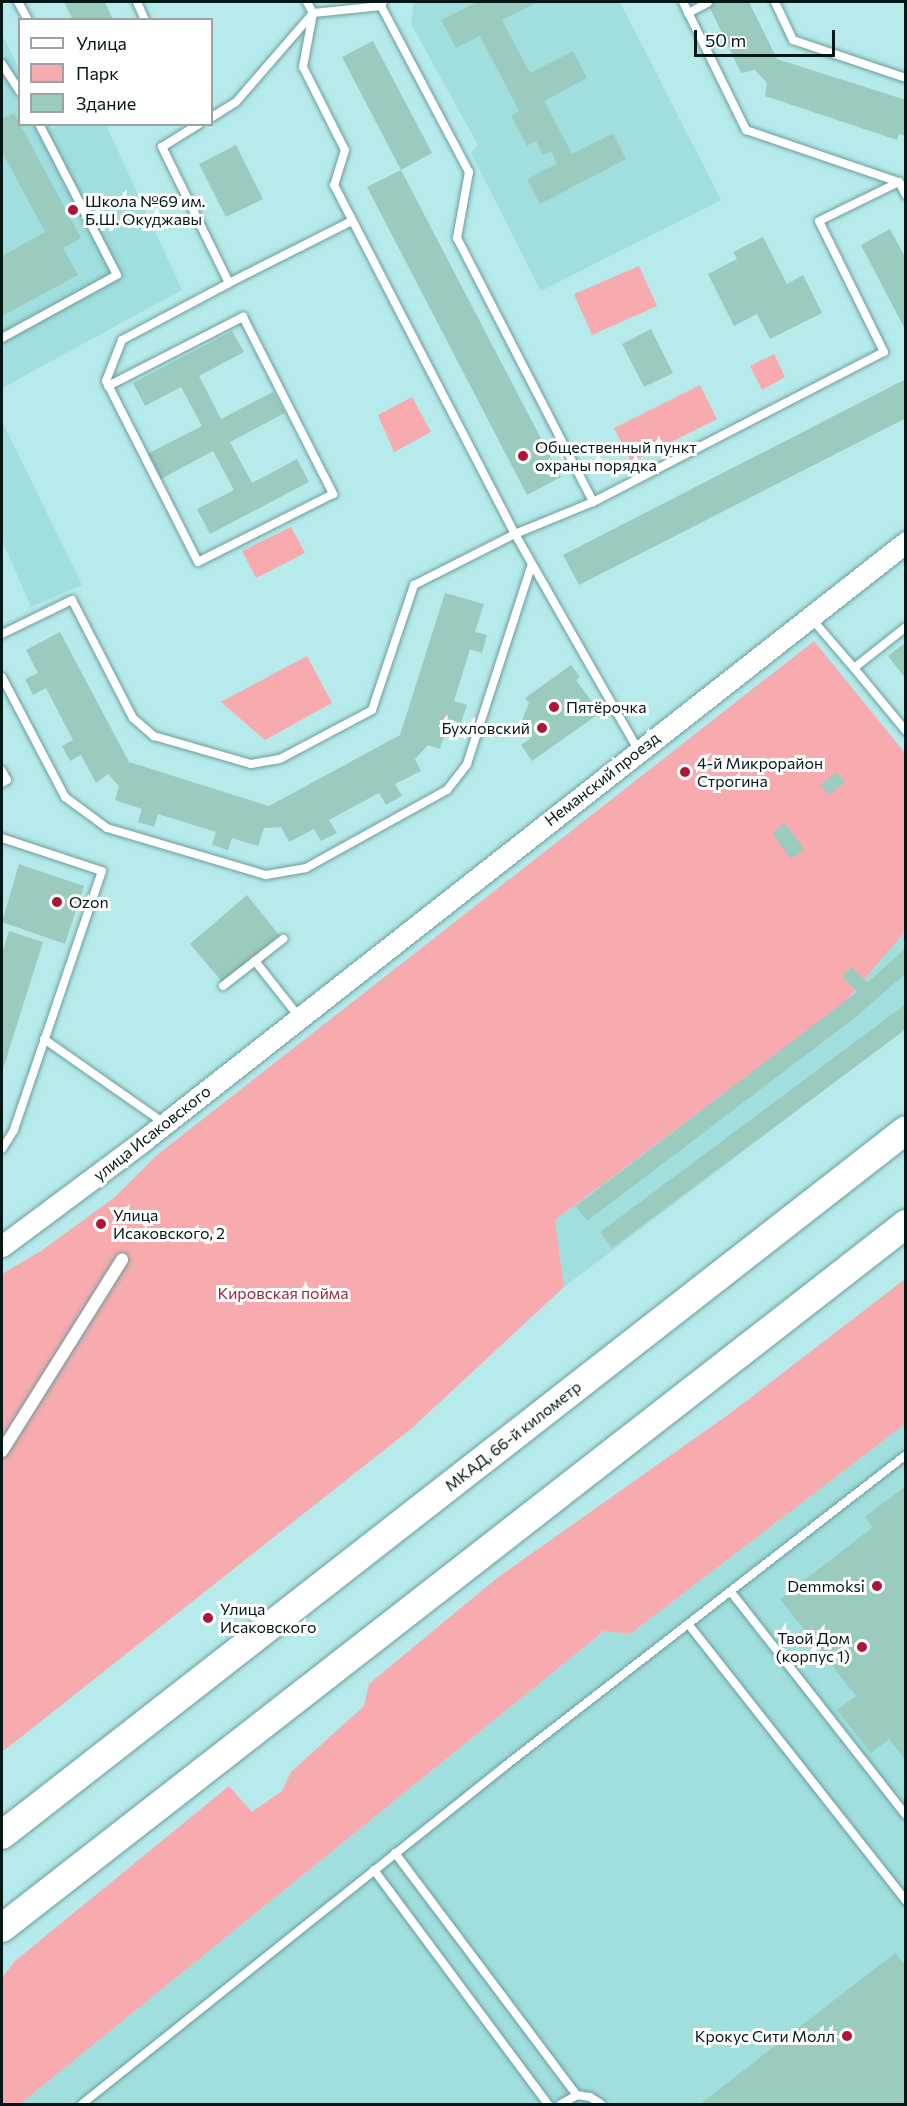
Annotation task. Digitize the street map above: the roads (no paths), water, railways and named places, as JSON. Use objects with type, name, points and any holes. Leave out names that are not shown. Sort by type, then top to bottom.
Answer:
[{"type":"highway","name":"МКАД, 66-й километр","points":[[2,1835],[906,1131]]},
{"type":"highway","points":[[2,1928],[906,1224]]},
{"type":"street","name":"Неманский проезд","points":[[299,1017],[906,542]]},
{"type":"street","name":"улица Исаковского","points":[[2,1246],[165,1123],[299,1017]]},
{"type":"street","points":[[2,1452],[122,1260]]},
{"type":"lane","points":[[18,2],[27,18]]},
{"type":"lane","points":[[136,2],[144,18]]},
{"type":"lane","points":[[308,2],[313,13],[303,67],[345,150],[334,185],[350,222],[515,534],[639,751]]},
{"type":"lane","points":[[683,2],[746,130],[899,182],[906,195]]},
{"type":"lane","points":[[775,2],[793,40],[906,78]]},
{"type":"lane","points":[[688,13],[708,3]]},
{"type":"lane","points":[[213,116],[236,102],[313,13],[382,4],[469,172],[457,238],[593,502]]},
{"type":"lane","points":[[2,64],[18,89]]},
{"type":"lane","points":[[2,338],[117,275],[40,126]]},
{"type":"lane","points":[[196,126],[162,147],[229,283]]},
{"type":"lane","points":[[2,634],[72,600],[133,718],[154,736],[251,764],[280,759],[372,710],[414,585],[515,534],[593,502],[884,352],[819,221],[899,182]]},
{"type":"lane","points":[[108,386],[243,317],[333,494],[198,562],[108,386],[106,381],[122,340],[350,222]]},
{"type":"lane","points":[[2,677],[65,797],[107,828],[266,874],[306,868],[447,790],[467,764],[532,564]]},
{"type":"lane","points":[[810,617],[906,731]]},
{"type":"lane","points":[[854,668],[906,627]]},
{"type":"lane","points":[[2,771],[7,780],[2,783]]},
{"type":"lane","points":[[2,841],[102,871],[14,1130],[2,1149]]},
{"type":"lane","points":[[223,986],[283,939]]},
{"type":"lane","points":[[255,960],[299,1017]]},
{"type":"lane","points":[[44,1039],[165,1123]]},
{"type":"lane","points":[[82,2104],[395,1853],[906,1455]]},
{"type":"lane","points":[[731,1592],[906,1815]]},
{"type":"lane","points":[[689,1625],[906,1901]]},
{"type":"lane","points":[[395,1853],[577,2095]]},
{"type":"lane","points":[[374,1870],[548,2104]]},
{"type":"lane","points":[[561,2104],[577,2095],[590,2097],[601,2104]]},
{"type":"place","name":"Школа №69 им. Б.Ш. Окуджавы","points":[[73,210]]},
{"type":"place","name":"Общественный пункт охраны порядка","points":[[523,456]]},
{"type":"place","name":"Пятёрочка","points":[[554,707]]},
{"type":"place","name":"Бухловский","points":[[542,728]]},
{"type":"place","name":"4-й Микрорайон Строгина","points":[[685,772]]},
{"type":"place","name":"Ozon","points":[[57,902]]},
{"type":"place","name":"Улица Исаковского, 2","points":[[101,1224]]},
{"type":"place","name":"Demmoksi","points":[[877,1586]]},
{"type":"place","name":"Улица Исаковского","points":[[208,1618]]},
{"type":"place","name":"Твой Дом (корпус 1)","points":[[862,1647]]},
{"type":"place","name":"Крокус Сити Молл","points":[[847,2036]]},
{"type":"park label","name":"Кировская пойма","points":[[283,1293]]}]
